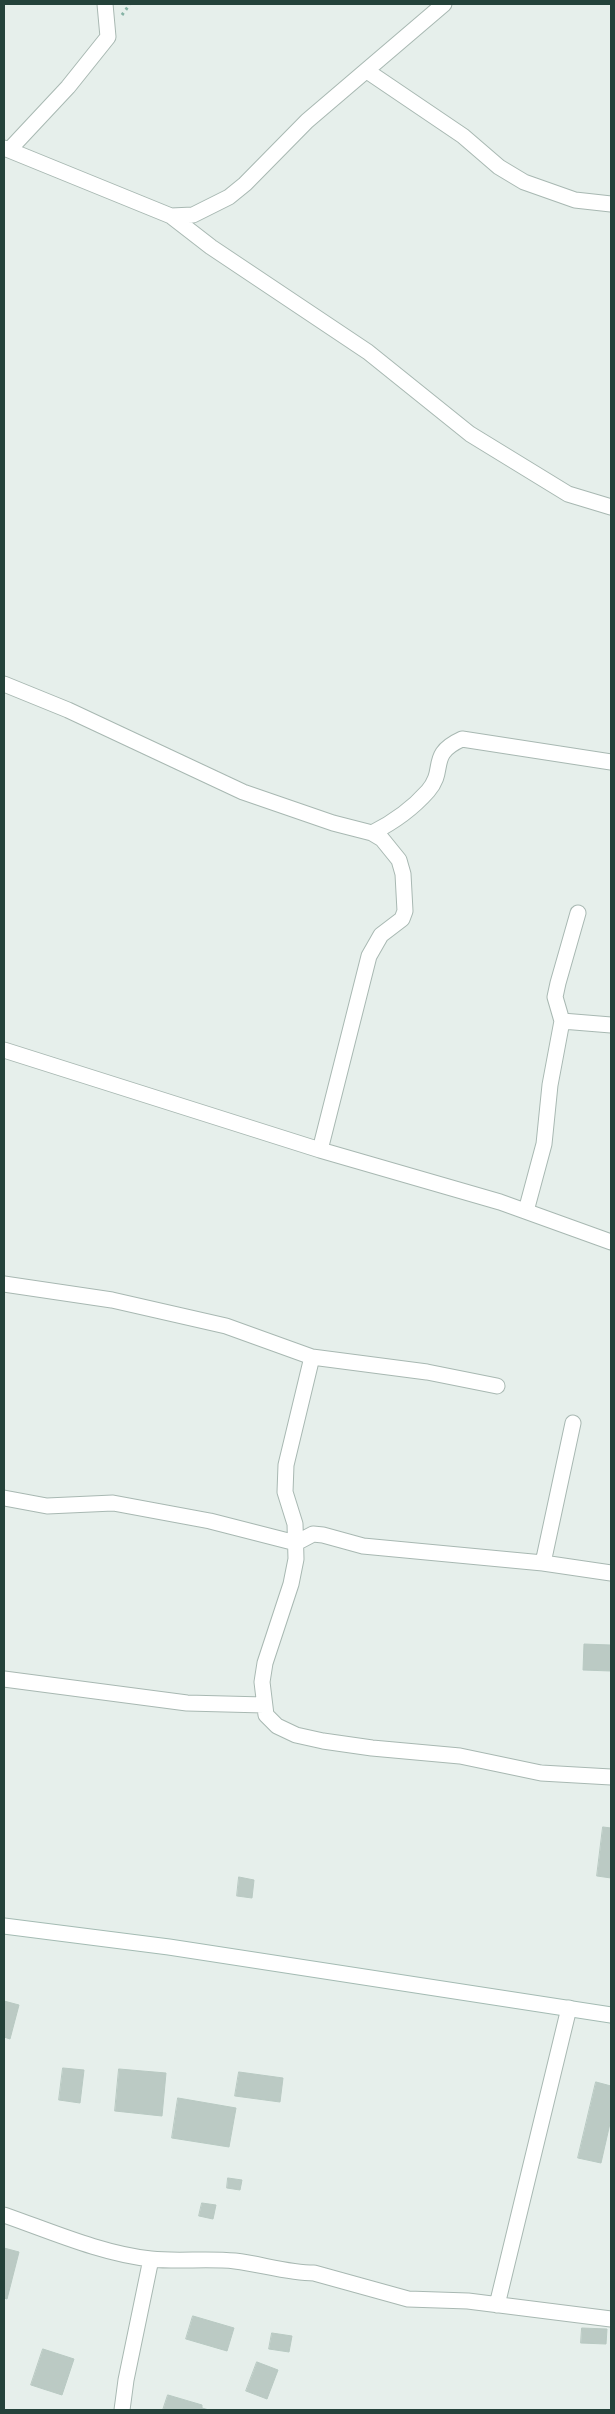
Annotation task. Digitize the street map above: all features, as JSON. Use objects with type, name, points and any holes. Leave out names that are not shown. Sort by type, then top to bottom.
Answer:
[{"type":"street","points":[[105,4],[108,36],[68,87],[7,148],[171,216],[210,246],[368,352],[470,434],[568,494],[611,507]]},
{"type":"street","points":[[171,216],[193,216],[230,197],[246,184],[307,121],[444,4]]},
{"type":"street","points":[[367,71],[463,136],[499,167],[524,182],[574,200],[611,204]]},
{"type":"street","points":[[4,684],[68,710],[243,792],[332,823],[372,833],[387,844],[399,860],[403,874],[405,911],[402,919],[381,935],[369,956],[320,1150]]},
{"type":"street","points":[[372,833],[391,824],[428,791],[435,778],[443,750],[462,739],[611,762]]},
{"type":"street","points":[[526,1211],[544,1144],[550,1085],[562,1021],[555,997],[578,913]]},
{"type":"street","points":[[562,1021],[611,1025]]},
{"type":"street","points":[[4,1050],[320,1150],[526,1211],[611,1242]]},
{"type":"street","points":[[4,1284],[112,1300],[207,1322],[254,1335],[312,1357],[427,1372],[497,1386]]},
{"type":"street","points":[[312,1357],[286,1464],[285,1492],[293,1513],[296,1559],[291,1584],[265,1662],[262,1682],[266,1714],[278,1726],[305,1737],[372,1748],[460,1756],[541,1773],[611,1778]]},
{"type":"street","points":[[543,1563],[573,1422]]},
{"type":"street","points":[[4,1498],[47,1506],[113,1503],[210,1521],[296,1543],[313,1534],[363,1546],[543,1563],[611,1573]]},
{"type":"street","points":[[4,1679],[187,1703],[264,1705]]},
{"type":"street","points":[[4,1926],[169,1947],[611,2015]]},
{"type":"street","points":[[497,2305],[569,2008]]},
{"type":"street","points":[[4,2215],[114,2252],[151,2259],[211,2258],[262,2264],[314,2274],[408,2299],[497,2305],[611,2319]]},
{"type":"street","points":[[122,2410],[126,2380],[151,2259]]},
{"type":"building","points":[[611,1641],[611,1671],[583,1670],[584,1644],[610,1645]]},
{"type":"building","points":[[603,1827],[611,1828],[611,1878],[597,1876]]},
{"type":"building","points":[[239,1877],[254,1880],[252,1898],[237,1896]]},
{"type":"building","points":[[4,2001],[19,2005],[10,2039],[4,2037]]},
{"type":"building","points":[[63,2068],[84,2070],[80,2103],[59,2100]]},
{"type":"building","points":[[119,2069],[166,2073],[162,2116],[115,2111]]},
{"type":"building","points":[[239,2072],[283,2078],[280,2102],[235,2096]]},
{"type":"building","points":[[596,2082],[611,2086],[611,2119],[601,2163],[578,2158]]},
{"type":"building","points":[[178,2098],[236,2108],[229,2147],[172,2138]]},
{"type":"building","points":[[228,2178],[242,2180],[240,2190],[227,2188]]},
{"type":"building","points":[[202,2203],[216,2205],[213,2219],[199,2216]]},
{"type":"building","points":[[4,2248],[19,2252],[7,2299],[4,2298]]},
{"type":"building","points":[[193,2316],[234,2328],[227,2351],[186,2339]]},
{"type":"building","points":[[582,2328],[607,2329],[606,2344],[581,2343]]},
{"type":"building","points":[[272,2333],[292,2336],[289,2352],[269,2349]]},
{"type":"building","points":[[43,2349],[74,2359],[62,2395],[31,2385]]},
{"type":"building","points":[[257,2362],[278,2370],[267,2399],[246,2391]]},
{"type":"building","points":[[168,2395],[202,2405],[202,2408],[209,2410],[163,2410]]}]
